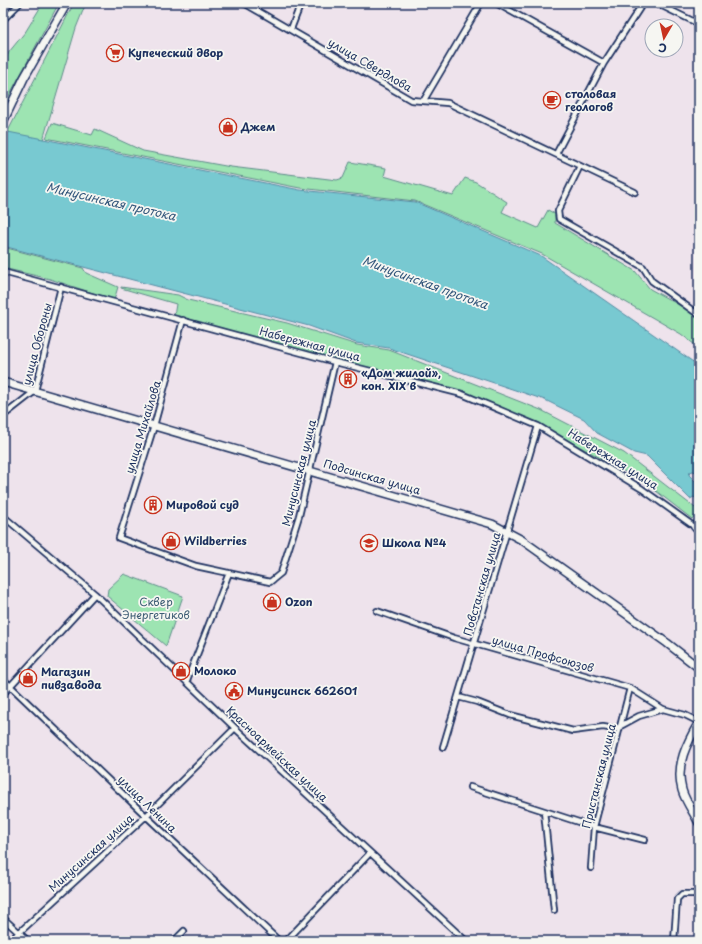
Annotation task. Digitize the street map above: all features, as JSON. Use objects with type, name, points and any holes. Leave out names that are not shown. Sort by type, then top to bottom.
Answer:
[{"type":"street","points":[[3,20],[20,3]]},
{"type":"street","points":[[3,122],[24,78],[67,3]]},
{"type":"street","name":"улица Свердлова","points":[[244,3],[411,100],[448,103],[635,192]]},
{"type":"street","points":[[291,29],[301,3]]},
{"type":"street","points":[[424,100],[481,3]]},
{"type":"street","points":[[496,3],[604,63]]},
{"type":"street","points":[[556,154],[604,63],[643,3]]},
{"type":"street","points":[[656,3],[699,24]]},
{"type":"street","points":[[580,166],[558,211],[559,220],[643,267],[652,280],[699,315]]},
{"type":"street","name":"Набережная улица","points":[[3,272],[335,362],[462,394],[538,426],[642,489],[698,527]]},
{"type":"street","name":"улица Обороны","points":[[3,416],[35,391],[61,287]]},
{"type":"street","name":"улица Михайлова","points":[[183,320],[154,426],[119,538],[196,566],[229,573]]},
{"type":"street","name":"Минусинская улица","points":[[229,573],[270,582],[281,573],[299,516],[335,362]]},
{"type":"street","name":"Подсинская улица","points":[[3,382],[492,524],[522,540],[667,643],[699,668]]},
{"type":"street","name":"Повстанская улица","points":[[443,747],[538,426]]},
{"type":"street","name":"Красноармейская улица","points":[[3,516],[96,594],[187,680],[235,728],[466,941]]},
{"type":"street","points":[[187,680],[229,573]]},
{"type":"street","points":[[3,694],[96,594]]},
{"type":"street","name":"улица Профсоюзов","points":[[377,611],[474,644],[630,688],[663,709],[685,715],[699,722]]},
{"type":"street","name":"улица Ленина","points":[[3,679],[146,816],[280,941]]},
{"type":"street","name":"Пристанская улица","points":[[591,868],[594,827],[630,688]]},
{"type":"street","points":[[458,697],[477,702],[510,715],[573,731],[603,727],[615,729],[639,716],[663,709]]},
{"type":"street","points":[[699,722],[686,745],[679,770],[682,790],[699,823]]},
{"type":"street","name":"Минусинская улица","points":[[10,941],[18,932],[146,816],[235,728]]},
{"type":"street","points":[[470,788],[594,827],[644,840]]},
{"type":"street","points":[[544,811],[554,910]]},
{"type":"street","points":[[286,941],[370,853]]},
{"type":"street","points":[[674,941],[677,898],[682,894],[699,894]]},
{"type":"street","points":[[3,918],[28,941]]},
{"type":"street","points":[[174,941],[184,931]]},
{"type":"green space","points":[[43,3],[59,3],[3,107],[3,66],[9,52],[26,31]]},
{"type":"green space","points":[[74,3],[86,3],[76,28],[43,140],[7,133]]},
{"type":"green space","points":[[52,123],[92,135],[95,129],[143,151],[231,167],[337,180],[343,178],[350,162],[386,168],[384,176],[453,196],[465,178],[476,182],[507,202],[502,212],[538,228],[548,210],[555,214],[555,223],[635,271],[650,289],[690,311],[699,319],[699,348],[681,334],[542,254],[415,201],[300,188],[46,138]]},
{"type":"green space","points":[[3,247],[83,268],[86,273],[118,287],[114,300],[50,279],[3,268]]},
{"type":"green space","points":[[121,287],[178,295],[188,300],[287,323],[357,345],[389,350],[541,410],[624,453],[699,511],[692,519],[647,484],[539,424],[462,391],[336,360],[174,316],[176,304]]},
{"type":"green space","name":"Сквер Энергетиков","points":[[124,574],[183,596],[166,646],[107,596],[108,589]]},
{"type":"water","name":"Минусинская протока","points":[[3,131],[300,190],[415,202],[541,256],[699,366],[699,473],[693,471],[690,472],[689,475],[699,485],[699,501],[694,497],[690,499],[647,456],[634,453],[597,433],[584,419],[545,400],[389,348],[356,343],[309,326],[3,246]]},
{"type":"place","name":"Купеческий двор","points":[[115,53]]},
{"type":"place","name":"столовая геологов","points":[[552,100]]},
{"type":"place","name":"Джем","points":[[228,127]]},
{"type":"place","name":"«Дом жилой», кон. ХIХ в","points":[[348,379]]},
{"type":"place","name":"Мировой суд","points":[[153,505]]},
{"type":"place","name":"Wildberries","points":[[171,541]]},
{"type":"place","name":"Школа №4","points":[[369,543]]},
{"type":"place","name":"Ozon","points":[[272,602]]},
{"type":"place","name":"Молоко","points":[[181,671]]},
{"type":"place","name":"Магазин пивзавода","points":[[28,678]]},
{"type":"place","name":"Минусинск 662601","points":[[234,691]]}]
